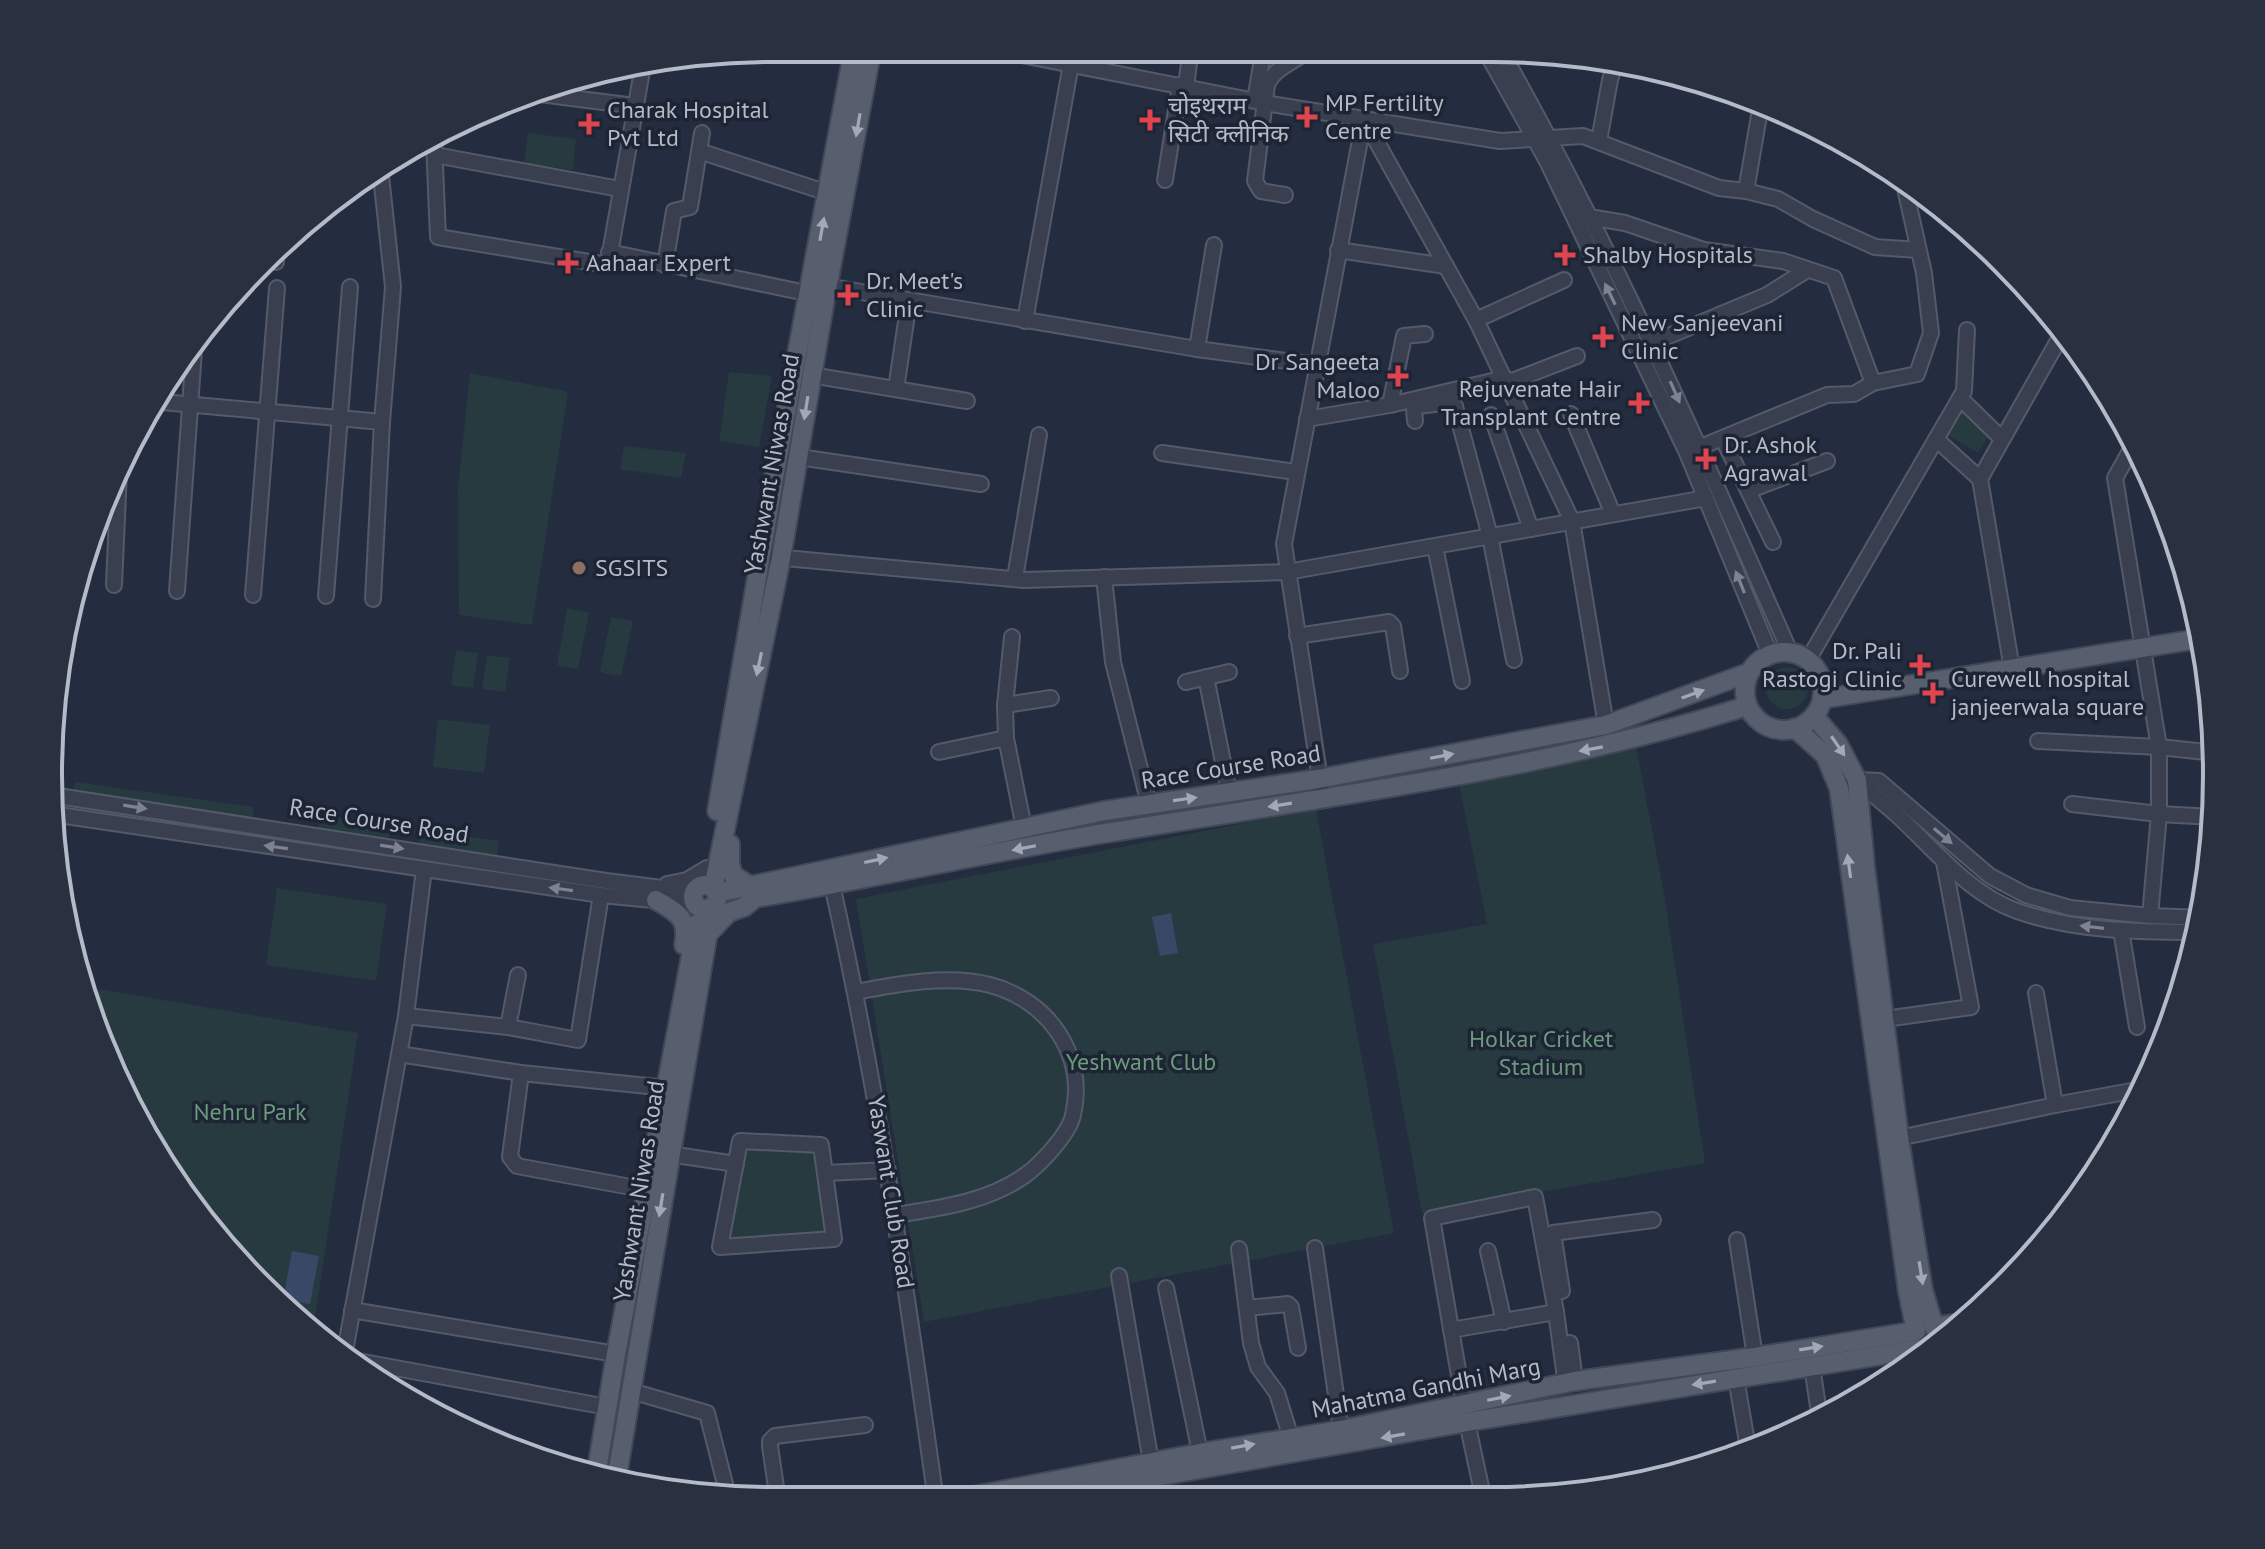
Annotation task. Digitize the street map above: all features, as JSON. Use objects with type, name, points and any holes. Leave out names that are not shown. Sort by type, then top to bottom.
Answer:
[{"type":"main road","name":"Yashwant Niwas Road","points":[[598,1465],[689,966],[724,835],[781,558],[811,375],[828,193],[851,62]]},
{"type":"main road","name":"Yashwant Niwas Road","points":[[618,1469],[707,935],[706,894],[775,472],[869,62]]},
{"type":"main road","points":[[1925,1338],[1923,1290],[1899,1138],[1857,780],[1818,708],[1821,677],[1808,660],[1790,652],[1770,654],[1748,673],[1745,684],[1747,706],[1762,724],[1773,728],[1795,728],[1818,708],[2012,669],[2190,640]]},
{"type":"main road","name":"Race Course Road","points":[[752,892],[1024,828],[1149,804],[1318,779],[1606,725],[1748,673]]},
{"type":"main road","name":"Race Course Road","points":[[706,894],[832,885],[1109,832],[1323,799],[1611,746],[1747,706]]},
{"type":"main road","points":[[1795,728],[1825,755],[1839,788],[1908,1292],[1925,1338]]},
{"type":"main road","points":[[707,935],[729,912],[744,907],[752,892],[733,875],[730,843],[724,835]]},
{"type":"main road","points":[[654,893],[684,922],[686,931],[682,956],[689,966]]},
{"type":"main road","name":"Mahatma Gandhi Marg","points":[[1150,1487],[1465,1414],[1570,1383],[1755,1357],[1925,1338]]},
{"type":"main road","name":"Mahatma Gandhi Marg","points":[[1020,1487],[1341,1430],[1812,1366],[1925,1338]]},
{"type":"street","points":[[1060,62],[1260,101],[1500,141],[1583,136],[1719,188],[1778,199],[1813,219],[1875,247],[1918,250]]},
{"type":"street","points":[[1165,180],[1188,62]]},
{"type":"street","points":[[1264,62],[1255,181],[1261,191],[1285,195]]},
{"type":"street","points":[[1263,79],[1289,62]]},
{"type":"street","points":[[1503,63],[1584,222],[1790,652]]},
{"type":"street","points":[[1025,321],[1071,64]]},
{"type":"street","points":[[1599,141],[1612,73]]},
{"type":"street","points":[[434,148],[438,237],[608,265],[641,75]]},
{"type":"street","points":[[557,96],[635,106]]},
{"type":"street","points":[[1746,191],[1759,115]]},
{"type":"street","points":[[1323,799],[1284,544],[1364,119]]},
{"type":"street","points":[[1364,119],[1476,320],[1572,521],[1606,725]]},
{"type":"street","points":[[665,265],[674,211],[690,207],[702,133]]},
{"type":"street","points":[[435,148],[620,189]]},
{"type":"street","points":[[699,151],[828,193]]},
{"type":"street","points":[[373,599],[393,287],[382,180]]},
{"type":"street","points":[[1694,450],[1827,395],[1854,394],[1873,383],[1917,374],[1931,333],[1924,273],[1907,197]]},
{"type":"street","points":[[1584,222],[1625,223],[1704,250],[1783,261],[1834,278],[1873,383]]},
{"type":"street","points":[[1584,222],[1652,343],[1694,450],[1706,498],[1770,654]]},
{"type":"street","points":[[1197,349],[1214,245]]},
{"type":"street","points":[[1338,250],[1446,266]]},
{"type":"street","points":[[609,252],[665,265],[819,290],[909,301],[1197,349],[1317,365]]},
{"type":"street","points":[[1652,343],[1767,295],[1807,270]]},
{"type":"street","points":[[1476,320],[1564,280]]},
{"type":"street","points":[[326,596],[350,287]]},
{"type":"street","points":[[253,595],[277,288]]},
{"type":"street","points":[[896,389],[909,301]]},
{"type":"street","points":[[1808,660],[1964,391],[1967,330]]},
{"type":"street","points":[[1390,405],[1404,336],[1425,334]]},
{"type":"street","points":[[1980,479],[2057,342]]},
{"type":"street","points":[[1415,421],[1415,407],[1577,356]]},
{"type":"street","points":[[177,591],[193,364]]},
{"type":"street","points":[[811,375],[967,401]]},
{"type":"street","points":[[1307,419],[1444,398],[1455,406],[1490,536],[1514,660]]},
{"type":"street","points":[[1960,398],[2002,439]]},
{"type":"street","points":[[167,402],[382,422]]},
{"type":"street","points":[[1571,414],[1613,514]]},
{"type":"street","points":[[1491,415],[1531,529]]},
{"type":"street","points":[[1015,578],[1039,435]]},
{"type":"street","points":[[1723,439],[1773,542]]},
{"type":"street","points":[[1936,439],[1980,479],[2012,669]]},
{"type":"street","points":[[1162,453],[1296,472]]},
{"type":"street","points":[[2128,455],[2115,478],[2159,747],[2159,814],[2150,916]]},
{"type":"street","points":[[799,457],[981,484]]},
{"type":"street","points":[[1750,490],[1827,461]]},
{"type":"street","points":[[114,585],[118,498]]},
{"type":"street","points":[[761,556],[1015,578],[1287,572],[1706,498]]},
{"type":"street","points":[[1435,546],[1462,681]]},
{"type":"street","points":[[1104,577],[1113,662],[1149,804]]},
{"type":"street","points":[[1297,636],[1389,622],[1393,626],[1400,671]]},
{"type":"street","points":[[1012,637],[1005,705],[1006,738],[1024,828]]},
{"type":"street","points":[[1186,682],[1229,672]]},
{"type":"street","points":[[1206,677],[1229,792]]},
{"type":"street","points":[[1005,705],[1051,698]]},
{"type":"street","points":[[939,752],[1006,738]]},
{"type":"street","points":[[2038,741],[2202,752]]},
{"type":"street","points":[[1839,788],[1857,780],[1879,781],[1990,876],[2026,895],[2070,908],[2188,917]]},
{"type":"street","points":[[1857,780],[1944,862],[1981,891],[2015,911],[2069,924],[2121,930],[2185,932]]},
{"type":"street","name":"Race Course Road","points":[[63,797],[654,893]]},
{"type":"street","points":[[2072,804],[2201,816]]},
{"type":"street","name":"Race Course Road","points":[[64,816],[601,895],[706,894]]},
{"type":"street","points":[[1885,1019],[1971,1007],[1944,862]]},
{"type":"street","points":[[348,1345],[406,1016],[424,869]]},
{"type":"street","points":[[654,893],[687,880],[706,894]]},
{"type":"street","name":"Yaswant Club Road","points":[[832,885],[856,992],[896,1215],[934,1487]]},
{"type":"street","points":[[406,1016],[508,1027],[578,1040],[601,895]]},
{"type":"street","points":[[2121,930],[2137,1027]]},
{"type":"street","points":[[508,1027],[518,975]]},
{"type":"street","points":[[856,992],[933,980],[990,985],[1035,1005],[1054,1026],[1069,1049],[1076,1083],[1073,1117],[1054,1147],[1025,1176],[982,1198],[896,1215]]},
{"type":"street","points":[[2036,993],[2055,1105]]},
{"type":"street","points":[[399,1054],[521,1073],[667,1088]]},
{"type":"street","points":[[521,1073],[510,1157],[512,1163],[647,1190]]},
{"type":"street","points":[[1899,1138],[2129,1091]]},
{"type":"street","points":[[740,1141],[821,1145],[826,1173],[834,1239],[720,1247],[740,1141]]},
{"type":"street","points":[[669,1154],[736,1164]]},
{"type":"street","points":[[826,1173],[888,1170]]},
{"type":"street","points":[[1481,1487],[1465,1414],[1432,1218],[1535,1197],[1570,1383]]},
{"type":"street","points":[[1570,1383],[1553,1233],[1653,1220]]},
{"type":"street","points":[[1737,1240],[1755,1357]]},
{"type":"street","points":[[1315,1248],[1341,1430]]},
{"type":"street","points":[[1239,1249],[1251,1343],[1258,1367],[1277,1393],[1291,1438]]},
{"type":"street","points":[[1488,1251],[1504,1322]]},
{"type":"street","points":[[1119,1276],[1151,1462]]},
{"type":"street","points":[[1166,1288],[1200,1453]]},
{"type":"street","points":[[1247,1308],[1288,1304],[1298,1348]]},
{"type":"street","points":[[352,1310],[616,1354]]},
{"type":"street","points":[[1451,1330],[1556,1312]]},
{"type":"street","points":[[374,1363],[607,1407]]},
{"type":"street","points":[[1812,1366],[1818,1407]]},
{"type":"street","points":[[1736,1378],[1746,1439]]},
{"type":"street","points":[[631,1391],[707,1413],[725,1485]]},
{"type":"street","points":[[776,1487],[770,1446],[775,1436],[865,1425]]},
{"type":"green space","points":[[528,133],[576,139],[573,170],[524,164]]},
{"type":"green space","points":[[729,372],[772,376],[759,447],[719,441]]},
{"type":"green space","points":[[470,373],[568,392],[532,625],[459,615],[458,487]]},
{"type":"green space","points":[[1965,408],[1994,427],[1978,453],[1944,433]]},
{"type":"green space","points":[[624,446],[686,453],[681,478],[620,469]]},
{"type":"green space","points":[[567,608],[589,613],[578,669],[557,665]]},
{"type":"green space","points":[[611,617],[633,621],[621,676],[600,672]]},
{"type":"green space","points":[[456,650],[478,653],[473,688],[451,685]]},
{"type":"green space","points":[[487,655],[510,658],[505,692],[482,689]]},
{"type":"green space","points":[[1787,667],[1802,673],[1808,688],[1802,703],[1787,709],[1772,703],[1766,688],[1772,673]]},
{"type":"green space","points":[[438,719],[490,725],[484,773],[433,767]]},
{"type":"green space","name":"Holkar Cricket Stadium","points":[[1636,746],[1664,893],[1705,1163],[1422,1213],[1373,944],[1487,924],[1458,778]]},
{"type":"green space","points":[[75,782],[254,807],[250,830],[71,803]]},
{"type":"green space","name":"Yeshwant Club","points":[[1316,809],[1394,1233],[924,1322],[856,899]]},
{"type":"green space","points":[[320,815],[391,826],[386,850],[317,840]]},
{"type":"green space","points":[[422,830],[499,841],[495,866],[417,855]]},
{"type":"green space","points":[[277,888],[387,904],[376,981],[266,965]]},
{"type":"green space","name":"Nehru Park","points":[[95,989],[358,1033],[315,1318],[239,1244],[182,1170],[135,1090]]},
{"type":"green space","points":[[740,1141],[821,1145],[834,1239],[720,1247]]},
{"type":"water","points":[[1171,913],[1178,953],[1160,956],[1152,917]]},
{"type":"water","points":[[292,1251],[319,1256],[310,1304],[296,1302],[285,1291]]},
{"type":"place","name":"MP Fertility Centre","points":[[1307,117]]},
{"type":"place","name":"चोइथराम सिटी क्लीनिक","points":[[1150,120]]},
{"type":"place","name":"Charak Hospital Pvt Ltd","points":[[589,124]]},
{"type":"place","name":"Shalby Hospitals","points":[[1565,255]]},
{"type":"place","name":"Aahaar Expert","points":[[568,263]]},
{"type":"place","name":"Dr. Meet's Clinic","points":[[848,295]]},
{"type":"place","name":"New Sanjeevani Clinic","points":[[1603,337]]},
{"type":"place","name":"Dr Sangeeta Maloo","points":[[1398,376]]},
{"type":"place","name":"Rejuvenate Hair Transplant Centre","points":[[1639,403]]},
{"type":"place","name":"Dr. Ashok Agrawal","points":[[1706,459]]},
{"type":"place","name":"SGSITS","points":[[579,568]]},
{"type":"place","name":"Dr. Pali Rastogi Clinic","points":[[1920,665]]},
{"type":"place","name":"Curewell hospital janjeerwala square","points":[[1933,693]]}]
